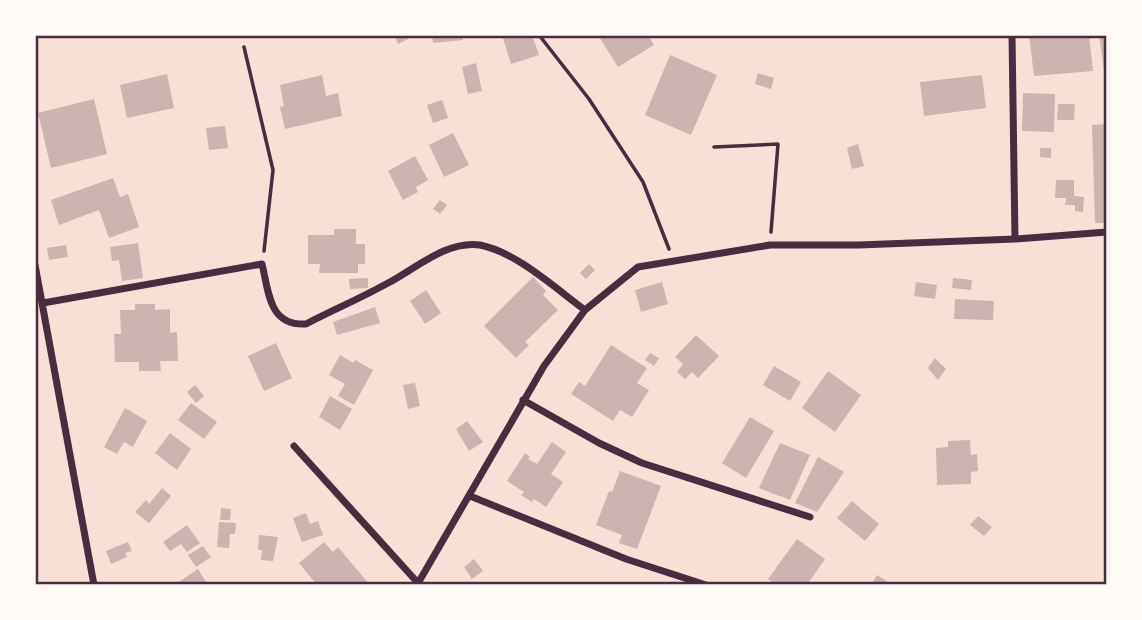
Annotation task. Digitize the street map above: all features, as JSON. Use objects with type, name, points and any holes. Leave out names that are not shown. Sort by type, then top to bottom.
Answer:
[{"type":"street","points":[[1012,35],[1015,239]]},
{"type":"street","points":[[294,446],[417,584],[544,366],[585,310],[638,267],[770,245],[859,245],[1015,239],[1107,232]]},
{"type":"street","points":[[43,303],[262,264],[272,305],[280,317],[291,325],[306,324],[389,283],[434,256],[457,247],[480,245],[510,256],[585,310]]},
{"type":"street","points":[[35,265],[94,585]]},
{"type":"street","points":[[523,400],[599,443],[642,463],[810,517]]},
{"type":"street","points":[[470,496],[626,559],[706,585]]},
{"type":"path","points":[[539,35],[589,99],[643,182],[674,260]]},
{"type":"path","points":[[244,47],[273,170],[262,264]]},
{"type":"path","points":[[714,146],[778,144],[770,245]]},
{"type":"building","points":[[394,35],[416,35],[398,44]]},
{"type":"building","points":[[432,35],[463,35],[463,40],[433,43]]},
{"type":"building","points":[[502,35],[532,35],[539,55],[511,64]]},
{"type":"building","points":[[598,35],[648,35],[654,45],[618,67]]},
{"type":"building","points":[[1029,35],[1089,35],[1093,71],[1034,76]]},
{"type":"building","points":[[1099,35],[1107,35],[1107,70],[1104,71]]},
{"type":"building","points":[[670,55],[717,75],[691,135],[645,115]]},
{"type":"building","points":[[476,63],[482,91],[468,94],[462,67]]},
{"type":"building","points":[[758,73],[774,78],[771,89],[755,84]]},
{"type":"building","points":[[167,74],[174,108],[127,118],[120,85]]},
{"type":"building","points":[[322,75],[326,96],[338,93],[342,116],[285,129],[280,107],[284,106],[280,85]]},
{"type":"building","points":[[982,75],[986,108],[924,116],[920,82]]},
{"type":"building","points":[[1023,93],[1055,94],[1054,132],[1022,131]]},
{"type":"building","points":[[94,99],[107,154],[51,168],[38,113]]},
{"type":"building","points":[[442,100],[448,118],[433,123],[427,105]]},
{"type":"building","points":[[1058,104],[1075,104],[1074,120],[1057,120]]},
{"type":"building","points":[[1107,124],[1107,223],[1095,223],[1092,125]]},
{"type":"building","points":[[225,126],[228,148],[209,150],[206,128]]},
{"type":"building","points":[[453,133],[469,165],[444,177],[429,145]]},
{"type":"building","points":[[858,144],[864,166],[852,169],[847,148]]},
{"type":"building","points":[[1040,148],[1051,148],[1051,158],[1040,157]]},
{"type":"building","points":[[415,156],[428,180],[416,187],[418,192],[403,200],[388,171]]},
{"type":"building","points":[[113,178],[120,197],[128,194],[139,227],[109,238],[99,210],[59,225],[51,200]]},
{"type":"building","points":[[1056,180],[1074,180],[1074,196],[1084,197],[1083,212],[1075,211],[1075,205],[1065,205],[1066,198],[1055,198]]},
{"type":"building","points":[[440,200],[447,205],[440,214],[433,209]]},
{"type":"building","points":[[334,229],[356,229],[356,244],[365,244],[365,264],[358,264],[358,273],[319,273],[320,264],[308,264],[308,235],[334,235]]},
{"type":"building","points":[[138,243],[143,278],[122,281],[119,260],[112,261],[110,247]]},
{"type":"building","points":[[66,245],[68,257],[49,260],[47,248]]},
{"type":"building","points":[[589,264],[595,270],[586,279],[580,273]]},
{"type":"building","points":[[533,277],[546,291],[543,295],[558,310],[525,342],[529,345],[516,358],[484,326]]},
{"type":"building","points":[[368,278],[368,288],[350,289],[349,279]]},
{"type":"building","points":[[953,278],[972,280],[971,290],[952,288]]},
{"type":"building","points":[[662,282],[668,304],[641,312],[635,290]]},
{"type":"building","points":[[916,282],[937,285],[935,299],[914,296]]},
{"type":"building","points":[[426,290],[441,313],[425,324],[410,301]]},
{"type":"building","points":[[955,299],[994,301],[993,320],[954,319]]},
{"type":"building","points":[[135,304],[155,304],[155,310],[170,309],[170,333],[177,332],[178,361],[160,361],[161,371],[139,371],[139,362],[115,362],[114,334],[121,334],[120,310],[135,310]]},
{"type":"building","points":[[375,307],[380,323],[337,335],[333,322]]},
{"type":"building","points":[[696,335],[719,356],[698,378],[692,372],[685,379],[677,372],[683,364],[675,357]]},
{"type":"building","points":[[276,343],[292,378],[264,391],[248,356]]},
{"type":"building","points":[[611,345],[647,368],[637,383],[649,390],[632,417],[620,410],[613,421],[571,394],[579,382],[585,386]]},
{"type":"building","points":[[650,353],[659,358],[654,366],[645,360]]},
{"type":"building","points":[[340,355],[373,370],[354,405],[338,396],[345,384],[329,375]]},
{"type":"building","points":[[935,358],[946,369],[938,380],[928,368]]},
{"type":"building","points":[[774,366],[801,382],[790,401],[763,385]]},
{"type":"building","points":[[828,371],[861,395],[835,432],[802,408]]},
{"type":"building","points":[[415,383],[420,406],[408,409],[403,385]]},
{"type":"building","points":[[195,385],[204,396],[196,403],[187,392]]},
{"type":"building","points":[[330,396],[352,409],[340,430],[319,417]]},
{"type":"building","points":[[191,403],[217,422],[204,439],[178,420]]},
{"type":"building","points":[[125,408],[147,421],[133,447],[124,442],[117,454],[104,447]]},
{"type":"building","points":[[750,417],[774,431],[746,478],[722,463]]},
{"type":"building","points":[[467,421],[483,442],[469,451],[456,429]]},
{"type":"building","points":[[170,433],[191,449],[177,470],[155,453]]},
{"type":"building","points":[[970,440],[971,455],[977,454],[978,471],[971,472],[971,484],[937,485],[936,448],[948,447],[948,441]]},
{"type":"building","points":[[552,442],[566,452],[551,474],[563,482],[546,507],[521,495],[524,492],[507,481],[525,453],[530,457],[528,459],[537,464]]},
{"type":"building","points":[[780,443],[810,455],[790,500],[759,488]]},
{"type":"building","points":[[818,457],[844,472],[817,512],[795,503]]},
{"type":"building","points":[[620,471],[661,486],[637,549],[619,543],[622,535],[596,525]]},
{"type":"building","points":[[162,488],[171,496],[149,523],[135,512],[146,500],[149,504]]},
{"type":"building","points":[[852,501],[879,524],[865,541],[837,518]]},
{"type":"building","points":[[221,508],[231,509],[230,520],[220,520]]},
{"type":"building","points":[[306,513],[310,524],[318,521],[323,535],[302,542],[293,518]]},
{"type":"building","points":[[978,516],[992,527],[984,536],[970,525]]},
{"type":"building","points":[[219,522],[236,523],[235,534],[230,534],[229,548],[217,547]]},
{"type":"building","points":[[187,525],[200,543],[187,552],[181,544],[170,551],[163,542]]},
{"type":"building","points":[[259,535],[278,537],[273,561],[261,560],[262,550],[258,550]]},
{"type":"building","points":[[797,539],[825,559],[807,585],[776,585],[768,579]]},
{"type":"building","points":[[128,542],[132,551],[125,553],[127,557],[111,564],[106,551]]},
{"type":"building","points":[[324,542],[333,552],[338,547],[370,585],[317,585],[299,563]]},
{"type":"building","points":[[203,546],[211,557],[196,567],[188,555]]},
{"type":"building","points":[[474,559],[483,571],[472,579],[464,567]]},
{"type":"building","points":[[198,569],[208,585],[174,585]]},
{"type":"building","points":[[877,575],[893,585],[871,585]]}]
